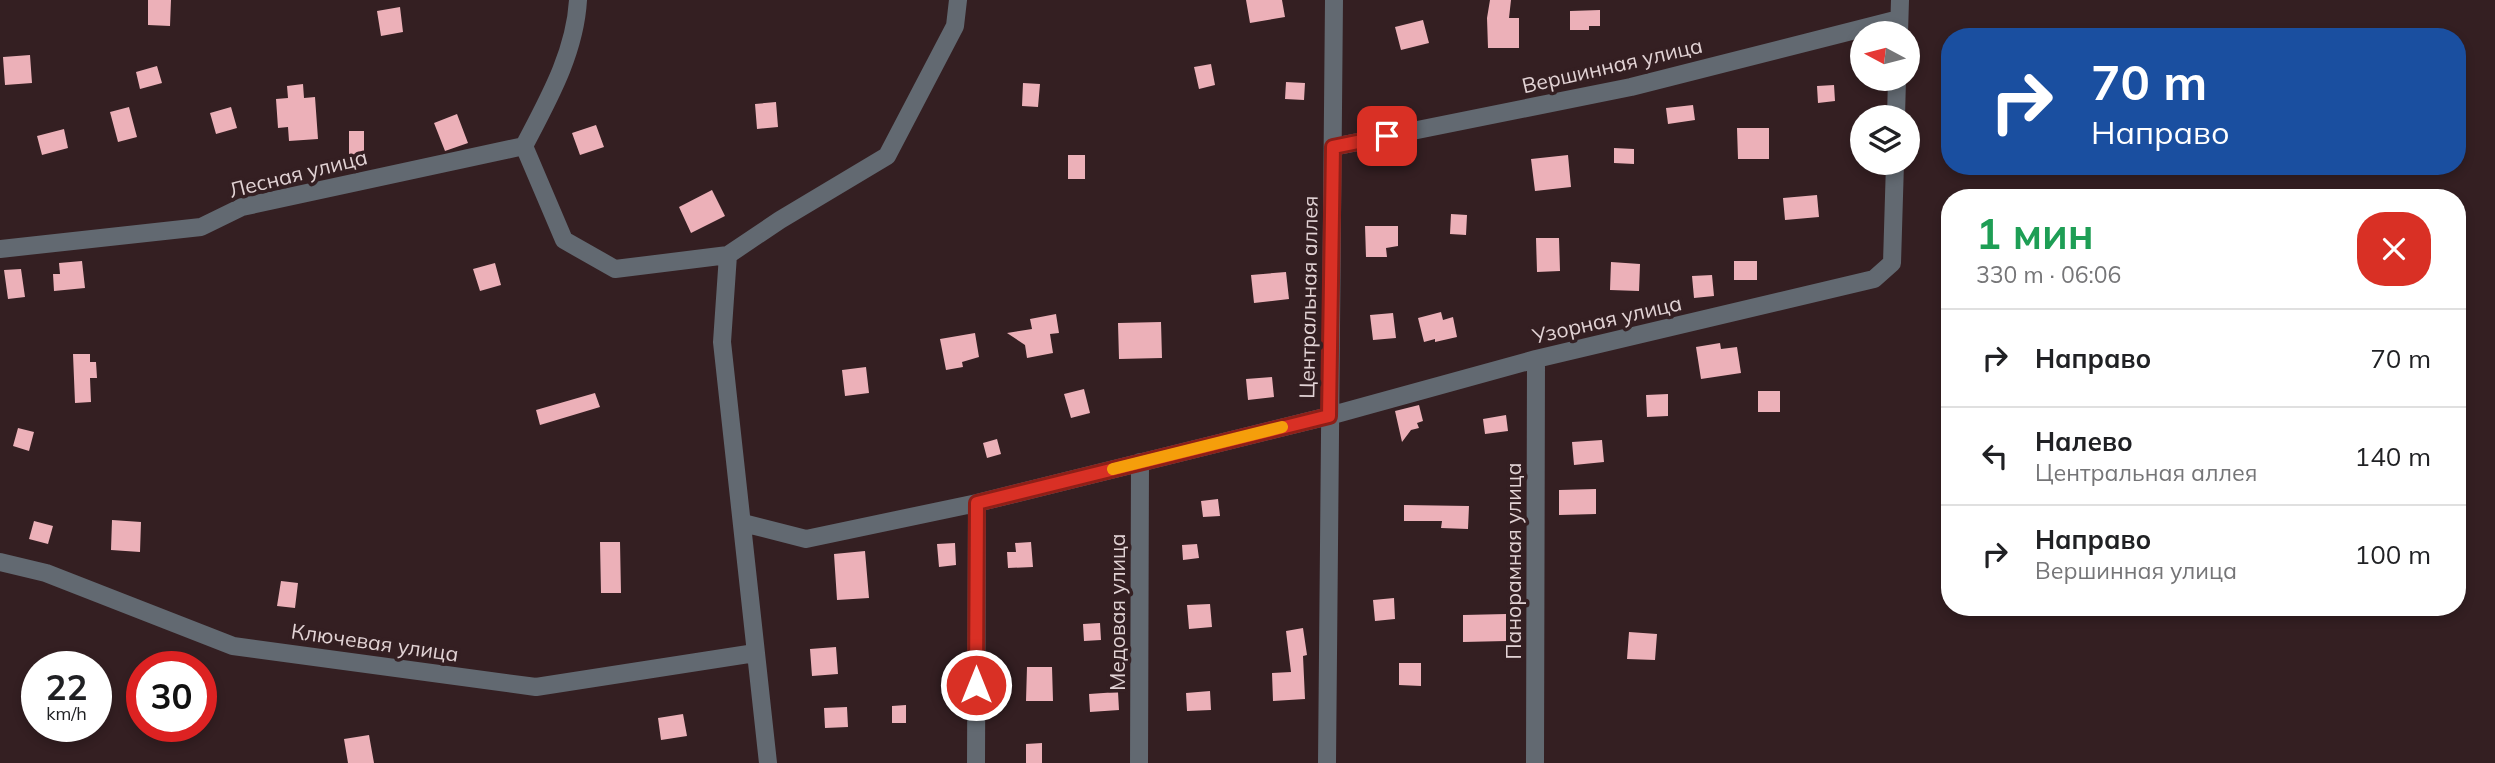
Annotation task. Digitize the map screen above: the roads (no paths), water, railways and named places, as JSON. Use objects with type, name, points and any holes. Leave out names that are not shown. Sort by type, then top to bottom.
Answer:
[{"type":"street","points":[[578,0],[567,56],[545,107],[524,146],[564,240],[615,268],[728,256],[780,220],[887,156],[955,26],[958,0]]},
{"type":"street","name":"Центральная аллея","points":[[1327,763],[1334,0]]},
{"type":"street","points":[[1899,21],[1900,0]]},
{"type":"street","name":"Вершинная улица","points":[[1333,147],[1631,87],[1850,37]]},
{"type":"street","name":"Лесная улица","points":[[0,249],[201,227],[242,206],[524,146]]},
{"type":"street","name":"Узорная улица","points":[[743,523],[806,539],[977,503],[1329,416],[1536,359],[1874,279],[1892,263],[1895,175]]},
{"type":"street","points":[[728,256],[722,342],[768,763]]},
{"type":"street","name":"Панорамная улица","points":[[1535,763],[1536,359]]},
{"type":"street","name":"Медовая улица","points":[[1139,763],[1140,462]]},
{"type":"street","points":[[976,763],[977,503]]},
{"type":"street","name":"Ключевая улица","points":[[0,562],[46,573],[233,646],[536,687],[755,653]]}]
